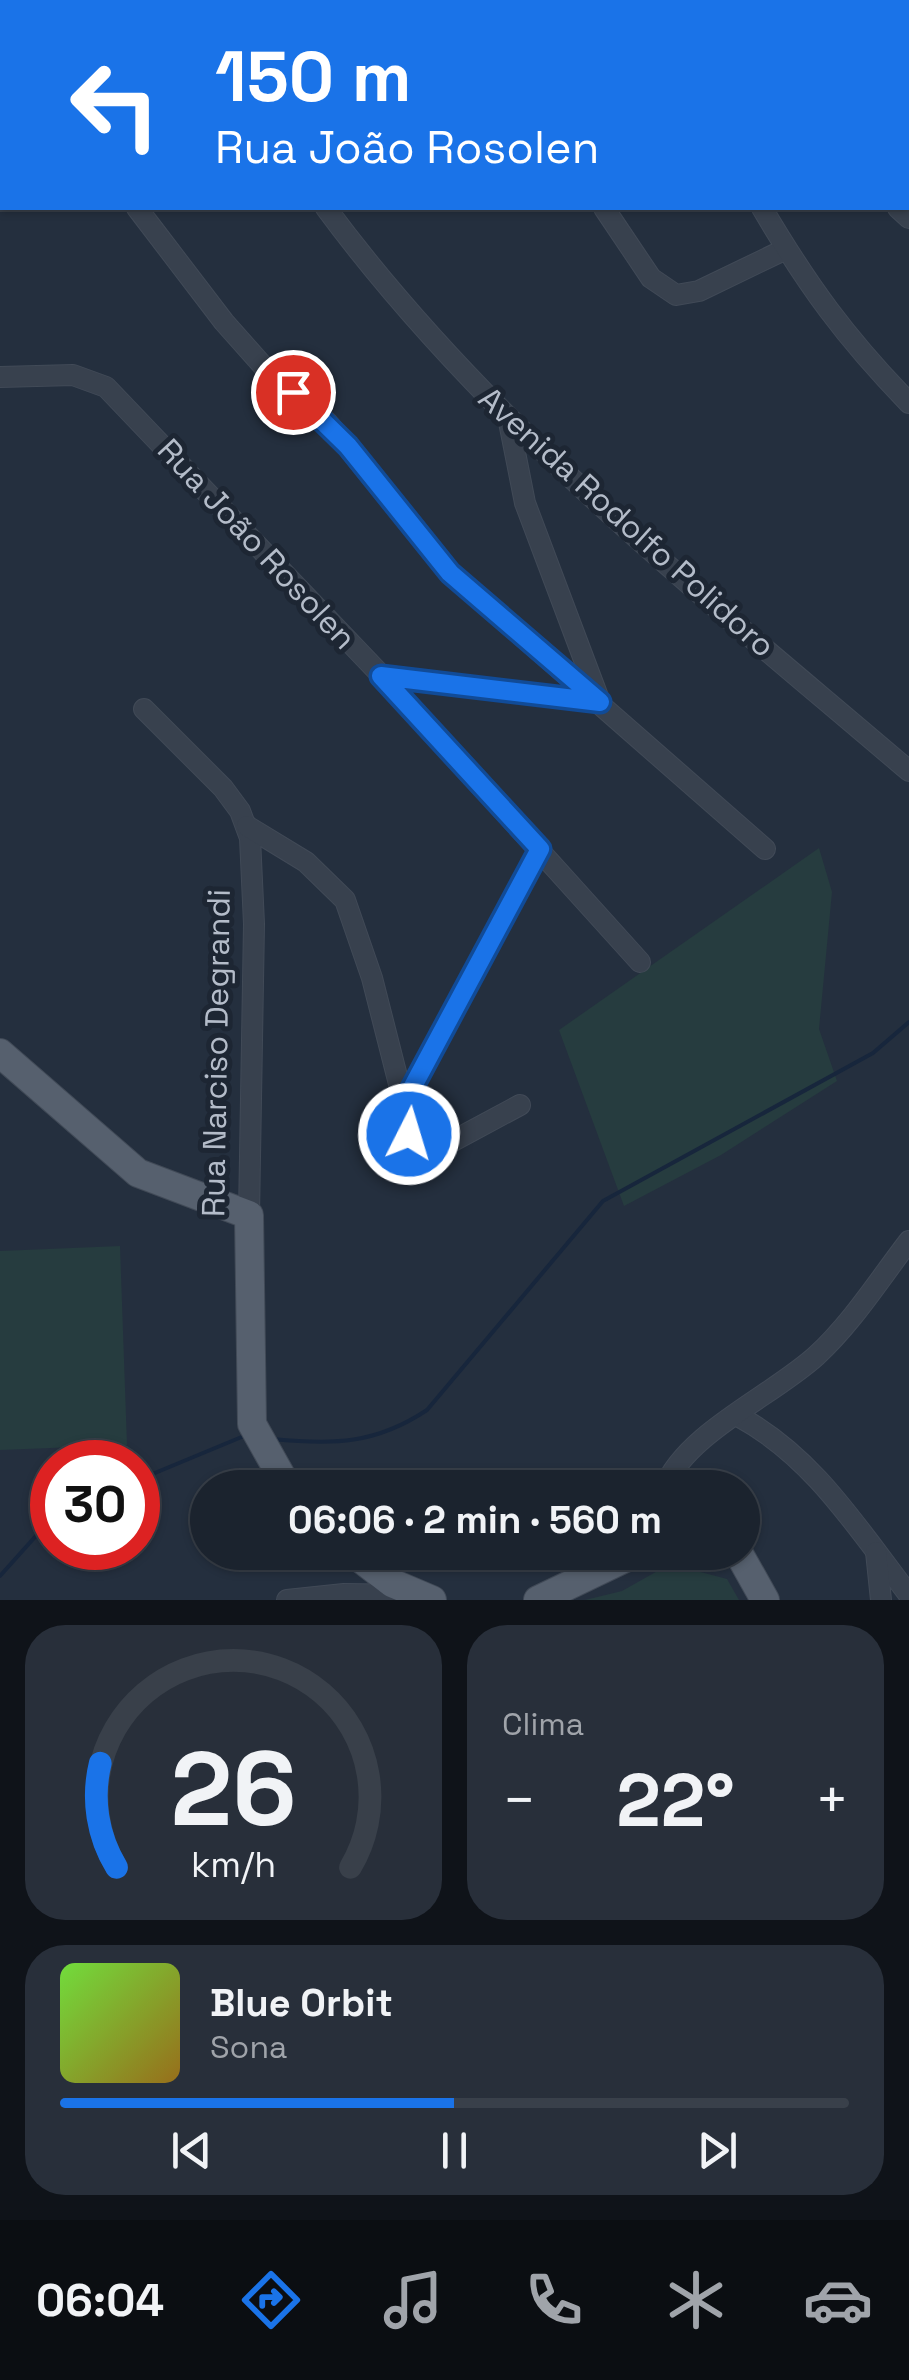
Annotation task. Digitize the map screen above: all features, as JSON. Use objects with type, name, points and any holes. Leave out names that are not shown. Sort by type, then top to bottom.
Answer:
[{"type":"main road","points":[[0,1052],[119,1160],[164,1185],[249,1215]]},
{"type":"main road","name":"Rua Narciso Degrandi","points":[[249,1215],[256,1434],[277,1470]]},
{"type":"main road","points":[[380,1570],[424,1598]]},
{"type":"main road","points":[[538,1600],[599,1570]]},
{"type":"main road","points":[[748,1570],[765,1600]]},
{"type":"street","points":[[138,210],[236,336],[327,422],[450,573],[764,849]]},
{"type":"street","name":"Avenida Rodolfo Polidoro","points":[[328,210],[385,286],[509,422],[664,563],[909,771]]},
{"type":"street","points":[[605,210],[652,278],[676,295],[699,291],[786,250]]},
{"type":"street","points":[[763,210],[851,344],[909,402]]},
{"type":"street","name":"Rua João Rosolen","points":[[0,376],[73,375],[106,388],[381,676],[640,962]]},
{"type":"street","points":[[509,422],[529,517],[600,702]]},
{"type":"street","points":[[381,676],[600,702]]},
{"type":"street","points":[[144,709],[224,788],[248,826],[306,862],[345,900],[372,978],[414,1143],[428,1151],[520,1105]]},
{"type":"street","name":"Rua Narciso Degrandi","points":[[248,826],[254,924],[249,1215]]},
{"type":"street","points":[[404,1103],[540,849]]},
{"type":"street","points":[[673,1470],[692,1448],[816,1356],[909,1241]]},
{"type":"street","points":[[738,1416],[774,1435],[814,1471],[909,1596]]},
{"type":"street","points":[[876,1552],[881,1600]]},
{"type":"street","points":[[287,1600],[344,1594],[424,1598]]},
{"type":"green space","points":[[819,848],[832,892],[819,1029],[837,1081],[721,1155],[624,1206],[559,1030]]},
{"type":"green space","points":[[120,1246],[127,1440],[30,1440],[30,1449],[0,1450],[0,1251]]},
{"type":"green space","points":[[659,1570],[693,1570],[727,1579],[739,1600],[585,1600],[622,1591]]},
{"type":"waterway","points":[[273,1439],[354,1440],[390,1430],[427,1410],[603,1201],[873,1053],[909,1022]]},
{"type":"waterway","points":[[160,1471],[244,1436]]},
{"type":"waterway","points":[[0,1576],[30,1543]]},
{"type":"route","points":[[293,392],[348,446],[450,573],[532,648],[600,702],[381,676],[540,849],[404,1103],[409,1134]]}]
